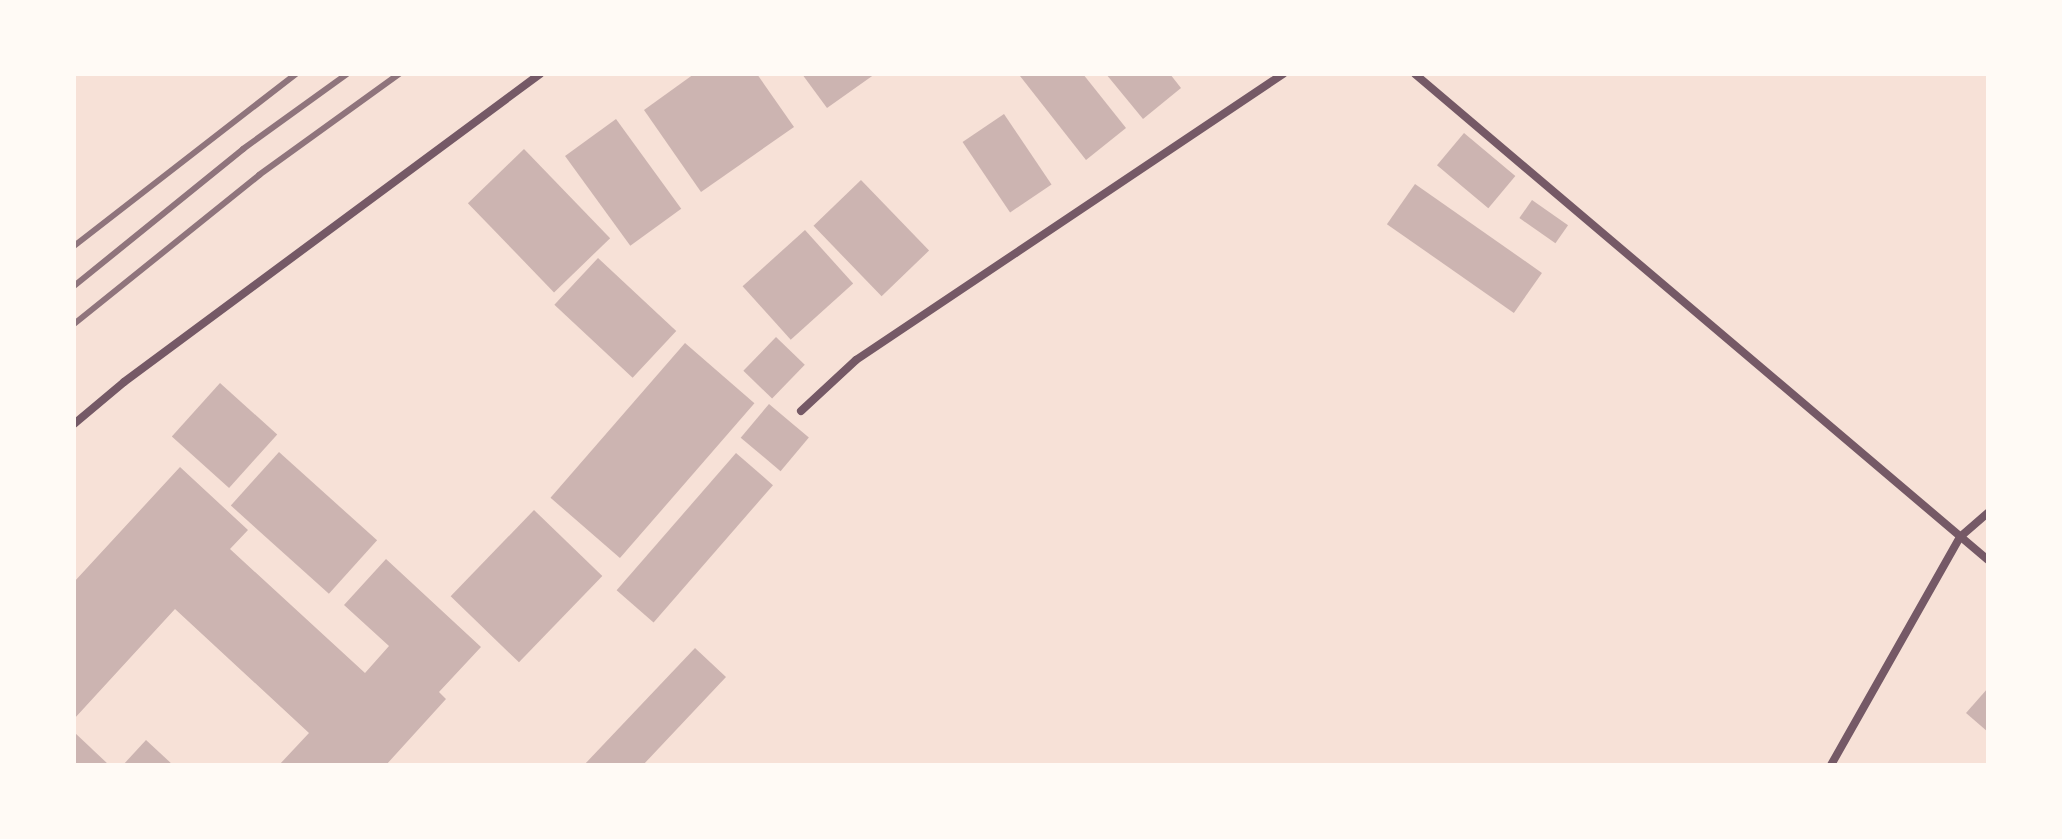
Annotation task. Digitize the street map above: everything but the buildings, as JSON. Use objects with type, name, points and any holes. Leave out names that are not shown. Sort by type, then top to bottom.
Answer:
[{"type":"street","points":[[74,424],[124,382],[540,74]]},
{"type":"street","points":[[801,411],[856,360],[1283,74]]},
{"type":"street","points":[[1415,74],[1988,560]]},
{"type":"street","points":[[1831,765],[1960,537],[1988,513]]},
{"type":"railway","points":[[74,246],[296,74]]},
{"type":"railway","points":[[74,286],[243,149],[347,74]]},
{"type":"railway","points":[[74,324],[259,175],[399,74]]}]
